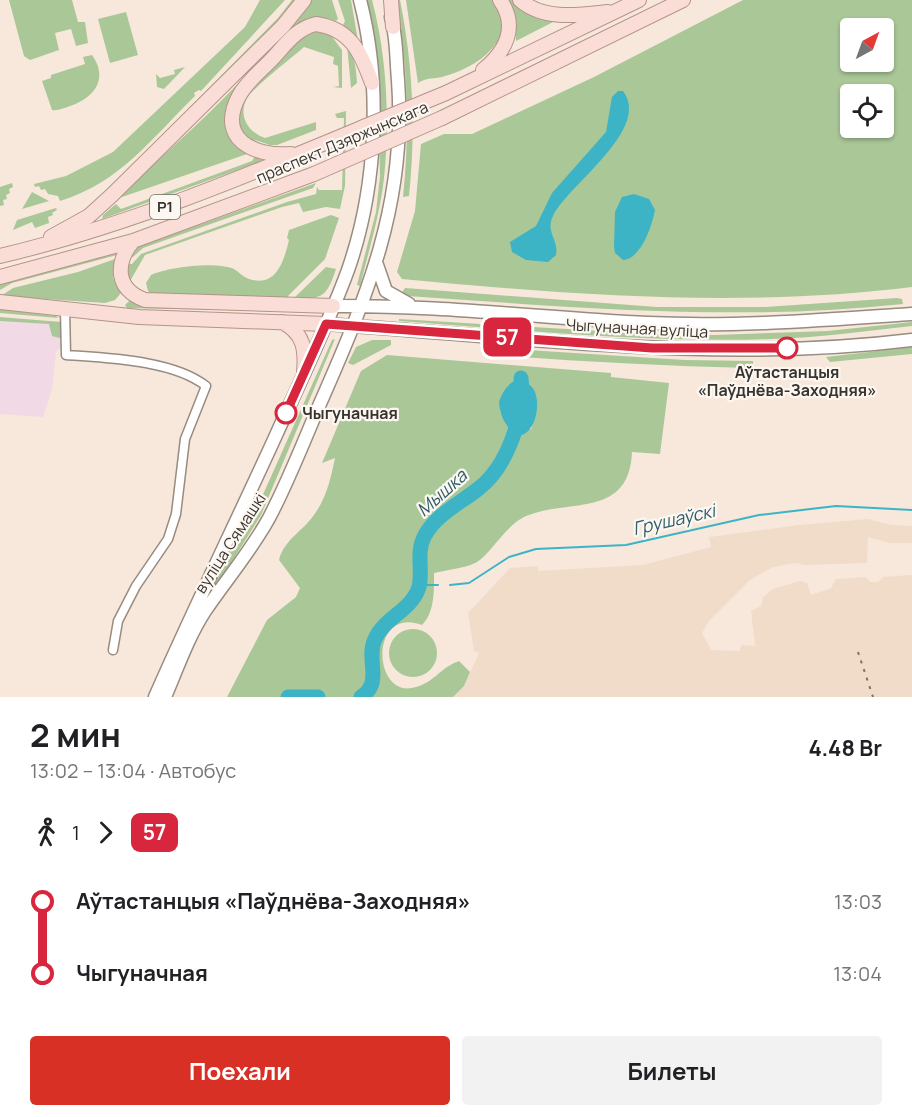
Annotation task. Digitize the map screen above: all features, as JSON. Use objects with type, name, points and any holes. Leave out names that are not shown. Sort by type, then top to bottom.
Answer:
[{"type":"main road","points":[[24,250],[89,216],[283,26],[304,0]]},
{"type":"main road","name":"вуліца Сямашкі","points":[[155,697],[326,324],[348,268],[366,198],[370,165],[372,83],[360,0]]},
{"type":"main road","name":"вуліца Сямашкі","points":[[165,697],[198,622],[269,518],[356,326],[377,264],[394,195],[401,117],[393,27],[386,0]]},
{"type":"main road","points":[[391,0],[393,27]]},
{"type":"main road","name":"Р1","points":[[470,82],[494,62],[507,43],[509,23],[500,0]]},
{"type":"main road","points":[[520,0],[532,8],[566,15],[622,10]]},
{"type":"main road","name":"праспект Дзяржынскага","points":[[0,256],[80,236],[195,196],[446,93],[639,0]]},
{"type":"main road","name":"праспект Дзяржынскага","points":[[0,277],[133,241],[314,174],[442,118],[683,0]]},
{"type":"main road","points":[[308,150],[277,155],[255,152],[237,136],[232,118],[241,93],[296,34],[316,24],[342,32],[358,50],[372,83]]},
{"type":"main road","points":[[133,241],[121,259],[120,276],[130,293],[145,300],[333,306]]},
{"type":"main road","points":[[377,264],[386,291],[399,301],[418,308]]},
{"type":"main road","points":[[0,302],[139,317],[326,324]]},
{"type":"main road","name":"Чыгуначная вуліца","points":[[333,306],[418,308],[646,323],[716,324],[912,314]]},
{"type":"main road","points":[[280,321],[291,327],[301,339],[305,349],[304,372]]},
{"type":"main road","name":"Чыгуначная вуліца","points":[[326,324],[652,348],[787,348],[912,340]]},
{"type":"street","points":[[65,309],[66,355],[160,367],[198,379],[206,386],[185,439],[176,514],[168,539],[136,586],[118,621],[113,650]]},
{"type":"shaded area","points":[[0,318],[58,324],[61,347],[56,352],[52,390],[43,417],[0,414]]},
{"type":"shaded area","points":[[868,519],[891,525],[912,526],[912,543],[889,543],[868,537],[867,563],[805,565],[795,563],[773,567],[750,580],[708,622],[702,633],[711,650],[740,651],[741,645],[755,646],[751,611],[761,606],[763,597],[773,589],[800,581],[807,583],[811,595],[831,588],[836,579],[866,577],[870,582],[878,582],[883,577],[912,575],[912,697],[453,697],[464,686],[479,653],[474,651],[468,613],[510,568],[538,566],[538,571],[643,565],[711,547],[709,537]]},
{"type":"green space","points":[[9,0],[72,0],[78,22],[85,22],[88,43],[76,46],[71,29],[55,33],[59,50],[30,60],[24,56]]},
{"type":"green space","points":[[260,0],[285,0],[201,91],[194,93],[195,96],[134,158],[101,183],[60,201],[58,196],[48,194],[39,186],[35,187],[34,184],[66,176],[113,152],[245,27]]},
{"type":"green space","points":[[292,0],[297,0],[290,10],[119,179],[278,18]]},
{"type":"green space","points":[[308,0],[332,0],[338,19],[336,21],[321,19],[306,22],[278,42],[233,95],[226,111],[247,154],[122,197],[119,194],[195,126],[243,78],[288,27]]},
{"type":"green space","points":[[338,0],[351,0],[358,41],[353,33],[343,25],[345,21]]},
{"type":"green space","points":[[367,0],[372,0],[381,43],[386,89],[387,134],[380,205],[360,286],[357,285],[376,212],[380,176],[377,52]]},
{"type":"green space","points":[[396,0],[400,0],[408,49],[413,122],[409,196],[403,197],[407,147],[407,98]]},
{"type":"green space","points":[[406,0],[494,0],[506,26],[496,44],[474,64],[455,73],[418,83]]},
{"type":"green space","points":[[506,0],[512,0],[553,22],[516,41],[514,18]]},
{"type":"green space","points":[[743,0],[912,0],[912,287],[784,297],[657,297],[530,290],[402,279],[397,272],[415,211],[421,144],[444,134],[472,134],[594,77]]},
{"type":"green space","points":[[126,12],[138,55],[110,63],[98,19]]},
{"type":"green space","points":[[317,28],[330,34],[342,50],[342,88],[333,87],[339,86],[338,66],[333,64],[334,57],[304,47],[250,94],[244,107],[244,114],[248,126],[265,138],[316,122],[316,130],[277,145],[255,140],[253,144],[240,131],[237,112],[243,97],[295,39]]},
{"type":"green space","points":[[347,45],[356,68],[357,78],[357,83],[351,88]]},
{"type":"green space","points":[[92,55],[97,64],[99,80],[92,93],[79,102],[52,110],[42,81],[51,78],[51,75],[85,64],[83,57]]},
{"type":"green space","points":[[185,67],[164,89],[157,87],[156,74],[160,78],[175,74],[174,70]]},
{"type":"green space","points":[[346,111],[345,186],[340,209],[326,207],[303,212],[299,203],[282,207],[145,255],[129,283],[124,263],[132,264],[141,254],[287,202],[316,194],[317,187],[319,190],[342,190],[344,118],[337,118],[335,114]]},
{"type":"green space","points":[[255,156],[262,161],[102,219],[103,215],[116,204],[121,209],[252,161]]},
{"type":"green space","points":[[12,183],[10,193],[6,195],[7,199],[3,200],[4,205],[0,206],[0,187]]},
{"type":"green space","points":[[316,183],[313,188],[143,248],[133,257],[129,257],[137,247]]},
{"type":"green space","points":[[32,192],[49,201],[22,209]]},
{"type":"green space","points":[[56,208],[53,215],[48,217],[49,223],[35,228],[32,222],[13,230],[17,220]]},
{"type":"green space","points":[[331,215],[339,218],[325,259],[288,296],[288,300],[153,296],[148,291],[146,283],[151,275],[192,266],[216,265],[234,269],[249,279],[266,280],[273,276],[282,264],[289,240],[287,238],[289,230]]},
{"type":"green space","points":[[119,251],[117,255],[12,283],[0,290],[0,283]]},
{"type":"green space","points":[[115,259],[113,278],[121,293],[115,300],[105,303],[1,296],[13,288],[78,272]]},
{"type":"green space","points":[[326,267],[336,269],[326,291],[318,297],[294,298]]},
{"type":"green space","points":[[405,288],[657,307],[765,307],[897,298],[902,299],[903,304],[779,312],[655,311],[407,296],[401,294]]},
{"type":"green space","points":[[130,300],[139,305],[314,310],[314,312],[127,308],[125,305]]},
{"type":"green space","points":[[0,309],[56,316],[58,318],[0,313]]},
{"type":"green space","points":[[0,317],[61,322],[63,339],[52,336],[49,324],[0,321]]},
{"type":"green space","points":[[399,319],[650,334],[715,335],[828,331],[912,322],[912,326],[789,338],[724,340],[538,332],[399,321]]},
{"type":"green space","points":[[335,339],[261,515],[200,613],[213,582],[261,499],[332,340]]},
{"type":"green space","points":[[372,340],[391,340],[391,345],[353,365],[348,363],[356,347]]},
{"type":"green space","points":[[480,347],[684,360],[753,361],[753,365],[750,368],[549,359],[482,354]]},
{"type":"green space","points":[[912,347],[912,354],[830,362],[826,357]]},
{"type":"green space","points":[[387,355],[611,373],[611,377],[669,383],[660,454],[632,452],[628,473],[620,488],[608,497],[526,516],[511,526],[480,560],[461,568],[434,573],[433,600],[426,620],[422,625],[405,623],[393,628],[385,638],[382,652],[384,666],[389,678],[399,687],[412,688],[426,683],[459,661],[470,672],[464,686],[453,697],[227,697],[267,620],[296,597],[300,588],[279,560],[285,546],[320,506],[335,458],[322,463],[361,371]],"holes":[[[536,398],[535,416],[531,429],[506,424],[500,410]]]},
{"type":"green space","points":[[408,629],[418,629],[433,639],[437,653],[436,662],[427,673],[418,677],[408,677],[393,667],[389,658],[389,648],[399,633]]},
{"type":"water","points":[[618,91],[623,91],[629,106],[626,122],[618,139],[553,216],[551,231],[556,245],[556,255],[548,262],[526,260],[512,252],[510,242],[536,226],[552,193],[606,132],[612,97]]},
{"type":"water","points":[[634,194],[649,199],[655,210],[645,241],[635,254],[623,260],[615,253],[614,247],[615,212],[622,197]]},
{"type":"water","points":[[525,378],[536,395],[537,409],[531,428],[522,435],[512,431],[505,423],[499,402],[508,386],[516,380]]},
{"type":"waterway","name":"Мышка","points":[[361,697],[368,691],[373,677],[372,647],[375,639],[385,625],[410,602],[419,587],[420,549],[424,537],[434,522],[489,479],[506,454],[520,408],[521,378]]},
{"type":"waterway","name":"Грушаўскі","points":[[450,585],[469,583],[509,557],[536,549],[626,545],[759,515],[836,506],[912,510]]},
{"type":"waterway","name":"Грушаўскі","points":[[419,585],[438,585]]},
{"type":"waterway","name":"Мышка","points":[[288,697],[318,697]]},
{"type":"railway","points":[[858,652],[873,697]]},
{"type":"bus line","name":"57","points":[[286,413],[326,324],[652,348],[787,348]]},
{"type":"place","name":"Аўтастанцыя «Паўднёва-Заходняя»","points":[[787,348]]},
{"type":"place","name":"Чыгуначная","points":[[286,413]]}]
